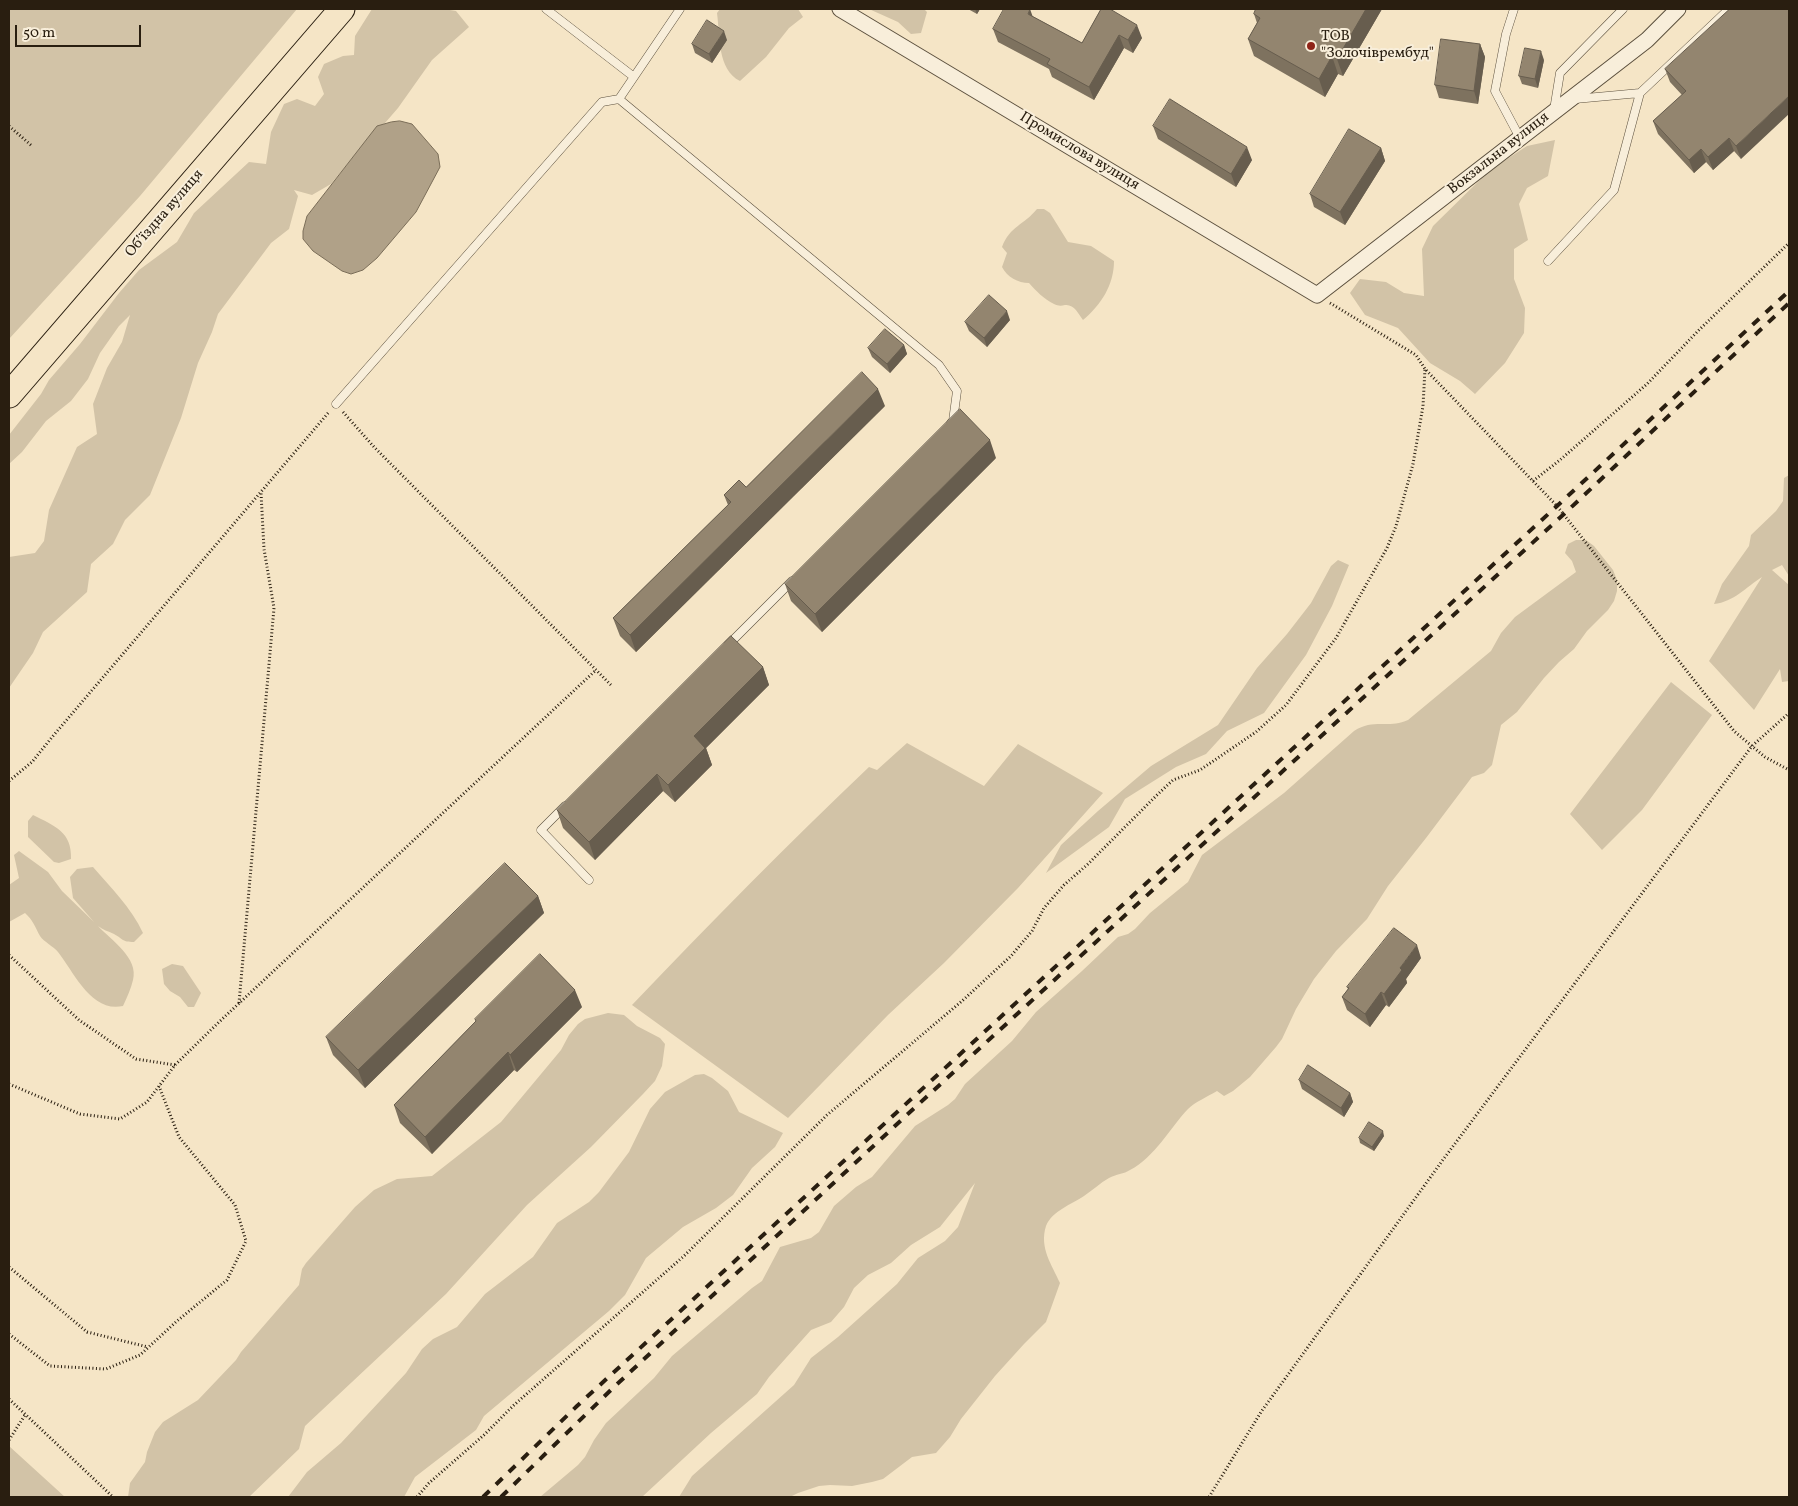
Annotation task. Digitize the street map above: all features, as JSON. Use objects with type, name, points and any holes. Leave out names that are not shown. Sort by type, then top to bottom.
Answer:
[{"type":"highway","name":"Обʼїздна вулиця","points":[[9,394],[342,9]]},
{"type":"street","name":"Промислова вулиця","points":[[840,9],[1317,295]]},
{"type":"street","name":"Вокзальна вулиця","points":[[1317,295],[1647,40],[1678,9]]},
{"type":"lane","points":[[546,9],[634,77]]},
{"type":"lane","points":[[336,404],[602,102],[620,98],[680,9]]},
{"type":"lane","points":[[1514,9],[1506,34],[1495,91],[1520,138]]},
{"type":"lane","points":[[1554,112],[1560,73],[1624,9]]},
{"type":"lane","points":[[1548,261],[1614,190],[1640,93],[1728,9]]},
{"type":"lane","points":[[1570,100],[1640,93]]},
{"type":"lane","points":[[620,98],[938,365],[957,392],[953,421],[946,428]]},
{"type":"lane","points":[[723,650],[800,574]]},
{"type":"lane","points":[[569,802],[541,830],[589,880]]},
{"type":"path","points":[[9,126],[32,146]]},
{"type":"path","points":[[1533,481],[1560,460],[1647,384],[1698,330],[1789,243]]},
{"type":"path","points":[[1317,295],[1416,355],[1426,369],[1560,510],[1734,731],[1765,757],[1789,770]]},
{"type":"path","points":[[417,1497],[429,1483],[484,1435],[514,1405],[684,1256],[827,1115],[962,1001],[1011,956],[1032,931],[1044,908],[1064,885],[1088,864],[1173,780],[1200,770],[1248,738],[1286,705],[1336,638],[1393,534],[1413,464],[1423,406],[1426,369]]},
{"type":"path","points":[[9,782],[32,762],[336,404],[375,448],[612,686]]},
{"type":"path","points":[[239,1004],[274,608],[264,549],[261,493]]},
{"type":"path","points":[[9,1084],[80,1114],[120,1119],[147,1102],[175,1065],[596,670]]},
{"type":"path","points":[[1209,1497],[1267,1404],[1451,1149],[1752,746],[1789,713]]},
{"type":"path","points":[[9,955],[79,1020],[136,1059],[175,1065]]},
{"type":"path","points":[[9,1334],[50,1366],[106,1369],[140,1355],[227,1280],[246,1241],[235,1205],[179,1137],[159,1086]]},
{"type":"path","points":[[9,1267],[87,1332],[149,1347]]},
{"type":"path","points":[[9,1399],[113,1497]]},
{"type":"path","points":[[9,1440],[25,1415]]},
{"type":"shaded area","points":[[9,9],[297,9],[140,196],[9,339]]},
{"type":"shaded area","points":[[372,9],[444,9],[456,11],[469,27],[432,60],[398,108],[372,134],[331,184],[312,195],[294,190],[298,196],[289,229],[271,243],[218,314],[198,363],[181,418],[150,495],[125,520],[113,544],[91,564],[87,592],[43,632],[33,653],[9,688],[9,557],[35,553],[44,541],[49,510],[77,447],[97,434],[93,404],[107,368],[122,342],[130,315],[119,326],[100,353],[88,379],[71,401],[46,421],[22,452],[9,464],[9,435],[41,394],[49,380],[139,270],[177,242],[194,213],[249,162],[266,164],[271,132],[284,104],[297,99],[315,106],[324,94],[318,77],[324,64],[343,56],[354,55],[355,36]]},
{"type":"shaded area","points":[[720,9],[798,9],[803,17],[789,28],[766,57],[740,81],[727,69],[723,60],[717,13]]},
{"type":"shaded area","points":[[869,9],[924,9],[927,12],[921,33],[911,34],[898,22]]},
{"type":"shaded area","points":[[400,121],[412,124],[438,154],[440,167],[416,212],[377,258],[363,270],[351,274],[342,271],[313,251],[303,239],[307,216],[377,126]]},
{"type":"shaded area","points":[[1555,140],[1548,176],[1527,188],[1519,204],[1528,240],[1514,249],[1514,279],[1525,308],[1524,333],[1505,363],[1475,394],[1460,381],[1430,363],[1398,328],[1365,315],[1350,293],[1360,279],[1386,282],[1404,293],[1424,296],[1422,249],[1433,226],[1490,170],[1527,146]]},
{"type":"shaded area","points":[[1037,209],[1044,209],[1050,213],[1068,242],[1091,246],[1114,261],[1112,278],[1105,294],[1083,320],[1073,307],[1068,305],[1061,306],[1050,302],[1040,295],[1029,283],[1017,281],[1004,271],[1002,267],[1007,253],[1002,247],[1005,240],[1013,230]]},
{"type":"shaded area","points":[[1789,475],[1789,576],[1782,565],[1772,570],[1789,585],[1789,681],[1782,682],[1780,669],[1754,710],[1709,661],[1762,577],[1734,597],[1714,604],[1722,584],[1749,546],[1751,535],[1776,511],[1783,501],[1784,478]]},
{"type":"shaded area","points":[[1576,540],[1586,540],[1594,546],[1613,570],[1617,580],[1617,591],[1614,601],[1608,610],[1587,631],[1574,649],[1544,678],[1517,712],[1501,725],[1492,765],[1484,773],[1472,777],[1388,886],[1367,919],[1336,951],[1314,979],[1296,1009],[1282,1039],[1250,1077],[1224,1096],[1217,1091],[1194,1104],[1147,1158],[1128,1171],[1106,1180],[1057,1212],[1049,1221],[1044,1234],[1045,1249],[1060,1283],[1046,1322],[995,1376],[936,1453],[912,1457],[883,1479],[852,1486],[819,1486],[790,1497],[679,1497],[692,1476],[794,1385],[811,1358],[838,1337],[897,1284],[918,1258],[945,1241],[958,1227],[975,1183],[940,1227],[911,1245],[891,1263],[868,1275],[854,1288],[844,1307],[831,1322],[811,1330],[769,1377],[757,1394],[711,1433],[642,1497],[540,1497],[578,1465],[606,1423],[654,1378],[672,1356],[762,1281],[780,1247],[811,1238],[819,1232],[834,1206],[856,1187],[872,1177],[915,1126],[955,1099],[965,1084],[1012,1041],[1036,1012],[1118,937],[1128,934],[1135,929],[1150,913],[1188,882],[1202,855],[1284,793],[1354,731],[1368,725],[1394,724],[1408,720],[1491,651],[1501,633],[1515,617],[1576,572],[1572,561],[1565,553],[1568,544]]},
{"type":"shaded area","points":[[1338,560],[1349,565],[1332,606],[1306,655],[1264,713],[1227,731],[1206,754],[1176,767],[1125,799],[1109,827],[1046,873],[1061,845],[1098,811],[1151,766],[1218,725],[1257,668],[1311,603],[1331,566]]},
{"type":"shaded area","points":[[1671,682],[1712,715],[1642,810],[1602,850],[1570,814]]},
{"type":"shaded area","points":[[907,743],[984,786],[1018,744],[1103,793],[1018,888],[944,963],[888,1015],[788,1118],[632,1005],[690,944],[869,767],[877,770]]},
{"type":"shaded area","points":[[33,815],[61,831],[69,842],[71,859],[59,863],[54,862],[28,837],[28,821]]},
{"type":"shaded area","points":[[19,851],[48,872],[62,891],[94,922],[73,898],[70,877],[77,869],[93,867],[133,915],[143,933],[134,942],[125,941],[98,926],[123,950],[132,964],[133,980],[123,1006],[112,1007],[102,1003],[84,989],[58,952],[40,936],[25,913],[9,922],[9,885],[19,878],[14,855]]},
{"type":"shaded area","points":[[172,964],[183,966],[201,993],[194,1007],[188,1007],[180,997],[170,991],[164,984],[162,969]]},
{"type":"shaded area","points":[[608,1013],[624,1015],[637,1026],[660,1038],[665,1044],[662,1066],[655,1081],[591,1147],[527,1205],[446,1294],[305,1426],[299,1449],[249,1497],[128,1497],[130,1483],[145,1462],[155,1432],[163,1422],[198,1400],[236,1360],[299,1285],[302,1269],[306,1263],[355,1207],[374,1190],[397,1179],[432,1176],[501,1122],[561,1050],[569,1035],[578,1024],[585,1019]]},
{"type":"shaded area","points":[[704,1074],[728,1091],[739,1112],[783,1133],[775,1147],[752,1168],[733,1195],[716,1208],[683,1227],[646,1258],[625,1295],[609,1311],[484,1416],[476,1430],[415,1477],[404,1497],[288,1497],[307,1472],[341,1443],[406,1373],[422,1349],[433,1339],[457,1327],[485,1294],[533,1257],[557,1223],[589,1202],[599,1192],[629,1152],[650,1109],[665,1092],[695,1075]]},
{"type":"shaded area","points":[[9,1446],[65,1497],[9,1497]]},
{"type":"building","points":[[1004,9],[1030,9],[1028,14],[1082,43],[1101,9],[1110,9],[1137,25],[1128,40],[1119,35],[1089,87],[1047,64],[1050,59],[993,29]]},
{"type":"building","name":"ТОВ \"Золочіврембуд\"","points":[[1256,9],[1366,9],[1337,59],[1332,56],[1319,79],[1248,39],[1260,18],[1254,14]]},
{"type":"building","points":[[1730,9],[1789,9],[1789,96],[1736,146],[1729,138],[1708,157],[1701,149],[1689,160],[1653,121],[1686,91],[1665,69]]},
{"type":"building","points":[[707,20],[724,31],[709,54],[692,44]]},
{"type":"building","points":[[1441,39],[1480,44],[1474,91],[1435,85]]},
{"type":"building","points":[[1525,48],[1541,51],[1535,79],[1519,76]]},
{"type":"building","points":[[1170,99],[1247,147],[1231,174],[1153,126]]},
{"type":"building","points":[[1349,129],[1381,148],[1340,212],[1310,194]]},
{"type":"building","points":[[989,295],[1007,311],[984,338],[965,322]]},
{"type":"building","points":[[885,329],[904,345],[887,364],[868,348]]},
{"type":"building","points":[[862,372],[878,389],[630,635],[613,618],[731,502],[724,495],[739,480],[746,487]]},
{"type":"building","points":[[960,409],[990,440],[815,614],[785,584]]},
{"type":"building","points":[[731,636],[763,667],[694,736],[705,748],[668,785],[657,774],[589,842],[557,810]]},
{"type":"building","points":[[505,863],[538,896],[358,1070],[326,1037]]},
{"type":"building","points":[[1394,928],[1417,945],[1400,968],[1402,970],[1384,994],[1381,992],[1365,1014],[1342,997],[1349,988],[1347,987]]},
{"type":"building","points":[[540,954],[575,990],[510,1055],[508,1052],[425,1137],[394,1105],[476,1021],[475,1019]]},
{"type":"building","points":[[1308,1065],[1350,1093],[1341,1108],[1299,1080]]},
{"type":"building","points":[[1369,1122],[1383,1131],[1372,1147],[1359,1138]]},
{"type":"railway","points":[[483,1497],[577,1406],[1789,291]]},
{"type":"railway","points":[[501,1497],[614,1387],[910,1112],[1564,514],[1789,303]]},
{"type":"place","name":"ТОВ \"Золочіврембуд\"","points":[[1311,46]]}]
